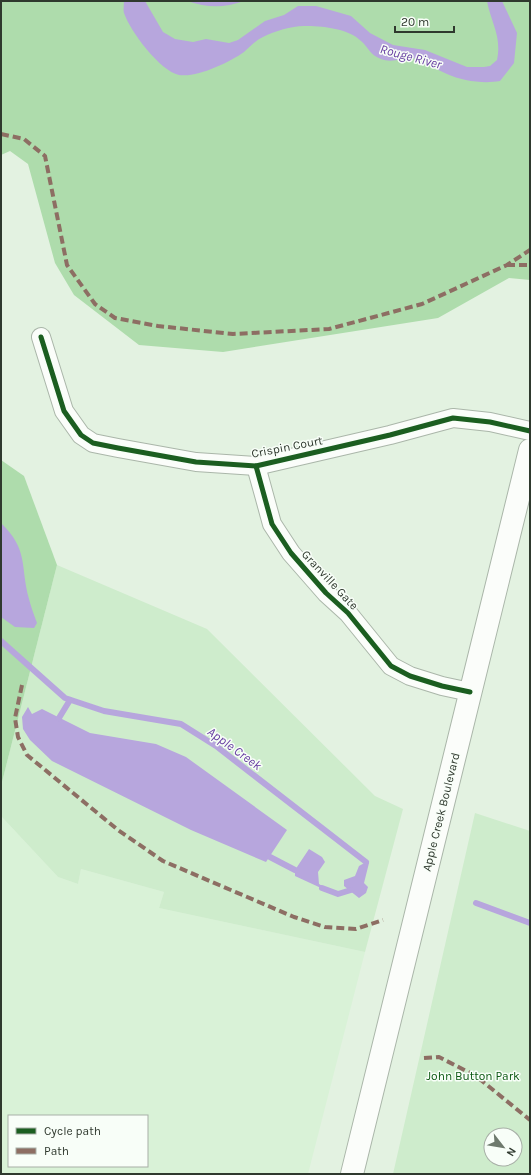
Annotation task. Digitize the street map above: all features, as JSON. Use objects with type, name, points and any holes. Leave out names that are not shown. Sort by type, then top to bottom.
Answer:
[{"type":"main road","name":"Apple Creek Boulevard","points":[[352,1174],[530,450]]},
{"type":"street","name":"Crispin Court","points":[[41,337],[64,411],[80,435],[93,443],[196,462],[256,466],[390,435],[452,418],[490,422],[530,431]]},
{"type":"street","name":"Granville Gate","points":[[256,466],[272,524],[291,554],[326,593],[348,613],[391,666],[423,680],[470,692]]},
{"type":"shaded area","points":[[1,816],[58,877],[78,884],[81,869],[164,892],[159,908],[365,952],[308,1174],[1,1174]]},
{"type":"green space","points":[[1,1],[530,1],[530,280],[509,278],[438,318],[223,352],[139,345],[74,295],[55,263],[28,164],[10,151],[1,155]]},
{"type":"green space","points":[[1,460],[24,476],[57,565],[1,786]]},
{"type":"green space","points":[[57,565],[207,629],[375,796],[403,809],[365,952],[159,908],[164,892],[81,869],[78,884],[58,877],[1,816],[1,786]]},
{"type":"green space","name":"John Button Park","points":[[475,813],[530,831],[530,1174],[393,1174]]},
{"type":"water","name":"Rouge River","points":[[124,1],[145,1],[163,32],[175,39],[193,42],[206,39],[229,43],[238,40],[265,21],[284,15],[298,6],[316,6],[351,16],[370,33],[393,45],[425,50],[467,67],[484,67],[490,66],[497,60],[498,51],[497,37],[487,1],[502,1],[517,33],[514,63],[500,81],[480,82],[466,80],[447,74],[413,58],[390,61],[381,59],[372,53],[356,37],[349,33],[326,27],[299,26],[268,35],[258,40],[238,56],[204,72],[179,75],[171,72],[163,66],[132,30],[124,13]]},
{"type":"water","points":[[187,1],[244,1],[223,6],[209,6]]},
{"type":"water","points":[[1,523],[10,533],[20,550],[26,587],[37,623],[34,628],[15,627],[1,617]]},
{"type":"water","points":[[28,707],[32,714],[42,709],[90,733],[156,744],[186,757],[287,830],[266,862],[191,830],[52,761],[30,740],[23,729],[22,717]]},
{"type":"water","points":[[309,849],[322,857],[325,862],[318,872],[319,884],[324,887],[321,888],[295,876],[295,870]]},
{"type":"water","points":[[366,862],[369,863],[364,883],[368,887],[366,893],[359,898],[344,886],[344,880],[355,876],[359,866]]},
{"type":"waterway","name":"Apple Creek","points":[[1,641],[65,698],[104,711],[181,724],[216,746],[366,862]]},
{"type":"waterway","name":"Apple Creek","points":[[59,718],[70,700]]},
{"type":"waterway","name":"Apple Creek","points":[[270,857],[295,870]]},
{"type":"waterway","name":"Apple Creek","points":[[322,888],[338,894],[351,890]]},
{"type":"waterway","name":"Apple Creek","points":[[476,903],[530,923]]},
{"type":"marked path","points":[[1,134],[24,139],[45,156],[67,265],[95,304],[115,318],[158,326],[233,334],[329,329],[422,304],[507,265],[530,250]]},
{"type":"marked path","points":[[507,265],[527,265],[530,267]]},
{"type":"marked path","points":[[22,685],[15,718],[18,737],[27,755],[118,830],[163,861],[294,917],[325,927],[356,929],[383,920]]},
{"type":"marked path","points":[[424,1058],[439,1057],[476,1076],[530,1120]]},
{"type":"cycle path","points":[[41,337],[64,411],[81,435],[93,443],[118,448],[196,462],[256,466],[390,435],[453,418],[490,422],[530,431]]},
{"type":"cycle path","points":[[256,466],[272,524],[291,553],[326,593],[348,613],[391,666],[410,676],[442,686],[470,692]]}]
